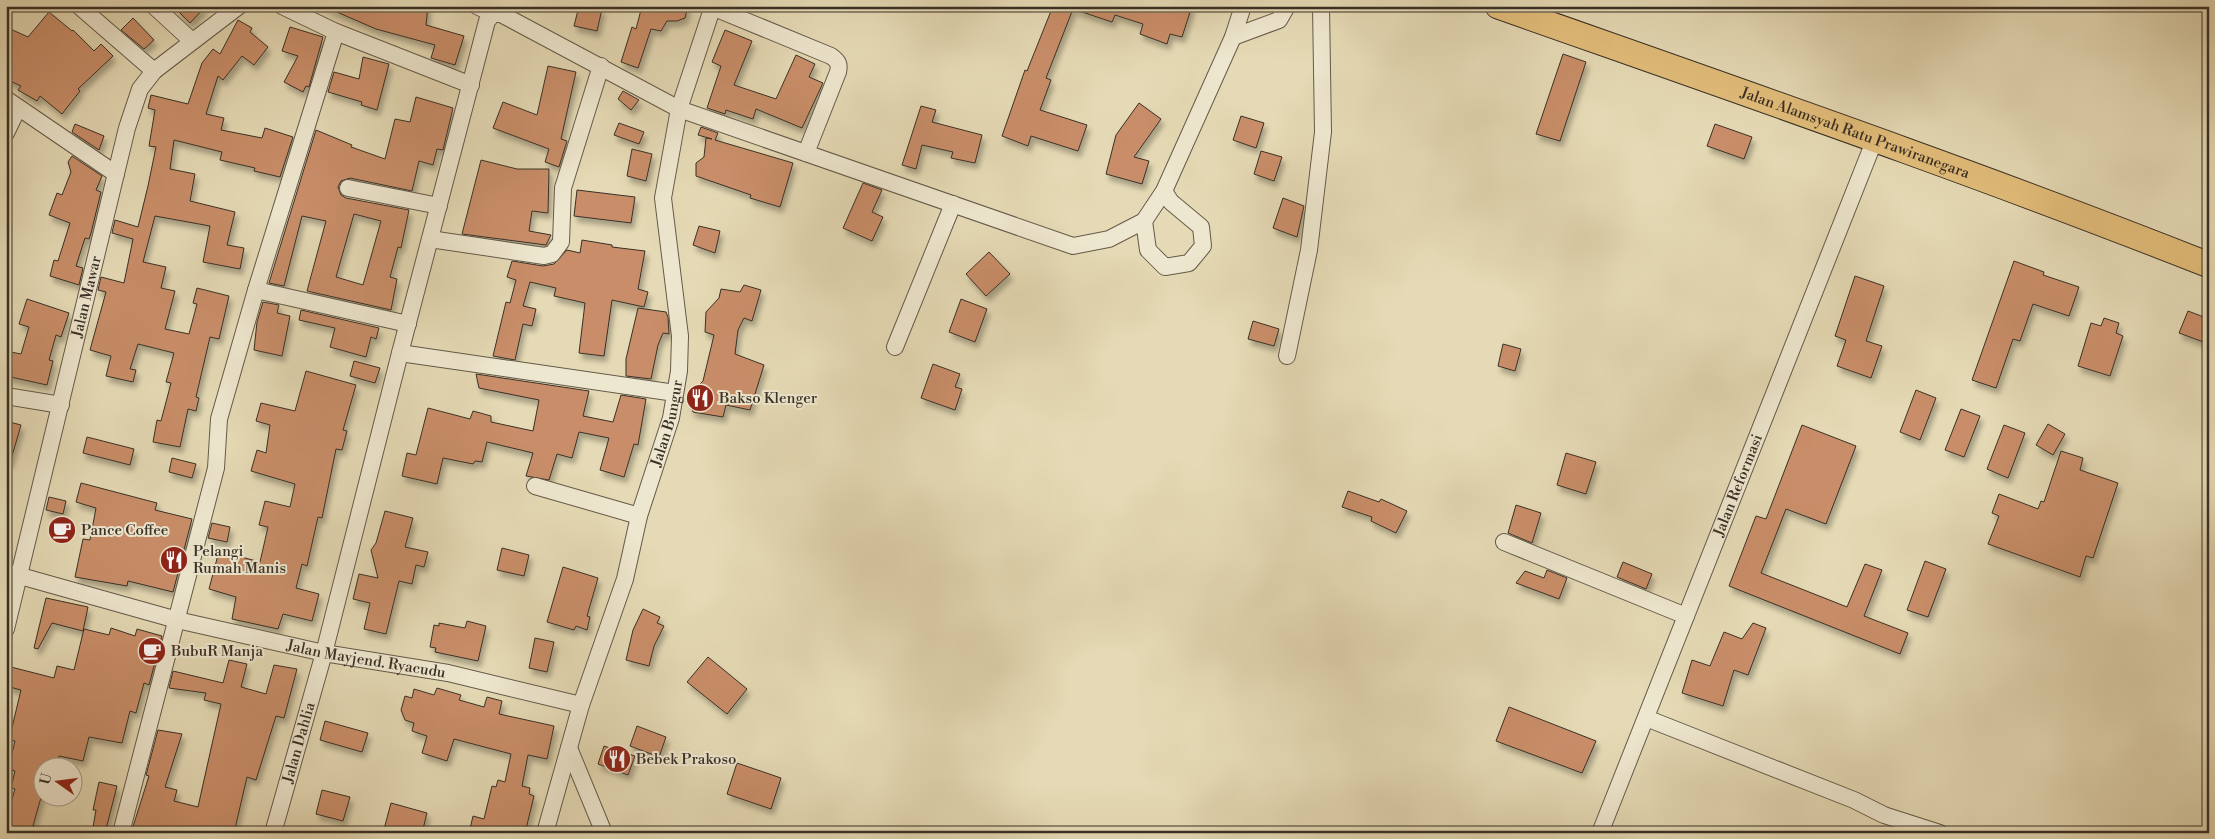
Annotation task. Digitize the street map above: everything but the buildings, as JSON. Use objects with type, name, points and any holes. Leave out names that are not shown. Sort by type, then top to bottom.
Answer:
[{"type":"main road","name":"Jalan Alamsyah Ratu Prawiranegara","points":[[1498,6],[2071,210],[2209,265]]},
{"type":"street","points":[[79,6],[154,71]]},
{"type":"street","points":[[154,6],[192,41]]},
{"type":"street","name":"Jalan Mawar","points":[[6,629],[13,574],[61,405],[127,128],[140,89],[154,71],[239,6]]},
{"type":"street","points":[[282,6],[336,32],[471,85]]},
{"type":"street","points":[[477,6],[493,14],[501,14],[679,109],[1073,246],[1109,239],[1144,221],[1164,191],[1233,37],[1243,6]]},
{"type":"street","points":[[1233,37],[1279,20],[1286,6]]},
{"type":"street","points":[[1287,356],[1309,250],[1323,132],[1322,6]]},
{"type":"street","points":[[712,7],[832,56],[837,60],[840,66],[838,72],[806,153]]},
{"type":"street","name":"Jalan Bungur","points":[[545,833],[581,705],[625,579],[639,516],[671,418],[680,336],[663,198],[679,109],[712,7]]},
{"type":"street","name":"Jalan Dahlia","points":[[273,833],[324,652],[487,21],[493,14]]},
{"type":"street","points":[[121,833],[216,468],[219,419],[256,290],[336,32]]},
{"type":"street","points":[[430,239],[544,256],[552,254],[558,247],[562,236],[564,188],[601,66]]},
{"type":"street","points":[[6,133],[12,103],[116,174]]},
{"type":"street","name":"Jalan Reformasi","points":[[1600,833],[1874,139]]},
{"type":"street","points":[[348,188],[439,206]]},
{"type":"street","points":[[1144,221],[1148,250],[1165,267],[1189,263],[1203,246],[1201,227],[1171,202],[1164,191]]},
{"type":"street","points":[[895,347],[953,204]]},
{"type":"street","points":[[256,290],[408,324]]},
{"type":"street","points":[[400,353],[675,393]]},
{"type":"street","points":[[6,396],[61,405]]},
{"type":"street","points":[[536,486],[639,516]]},
{"type":"street","points":[[1504,542],[1686,616]]},
{"type":"street","name":"Jalan Mayjend. Ryacudu","points":[[13,574],[177,620],[324,652],[448,673],[581,705]]},
{"type":"street","points":[[1646,718],[1854,800],[1884,815],[1940,833]]},
{"type":"street","points":[[569,748],[604,833]]},
{"type":"place","name":"Bakso Klenger","points":[[700,398]]},
{"type":"place","name":"Pance Coffee","points":[[62,530]]},
{"type":"place","name":"Pelangi Rumah Manis","points":[[174,560]]},
{"type":"place","name":"BubuR Manja","points":[[152,651]]},
{"type":"place","name":"Bebek Prakoso","points":[[617,759]]}]
